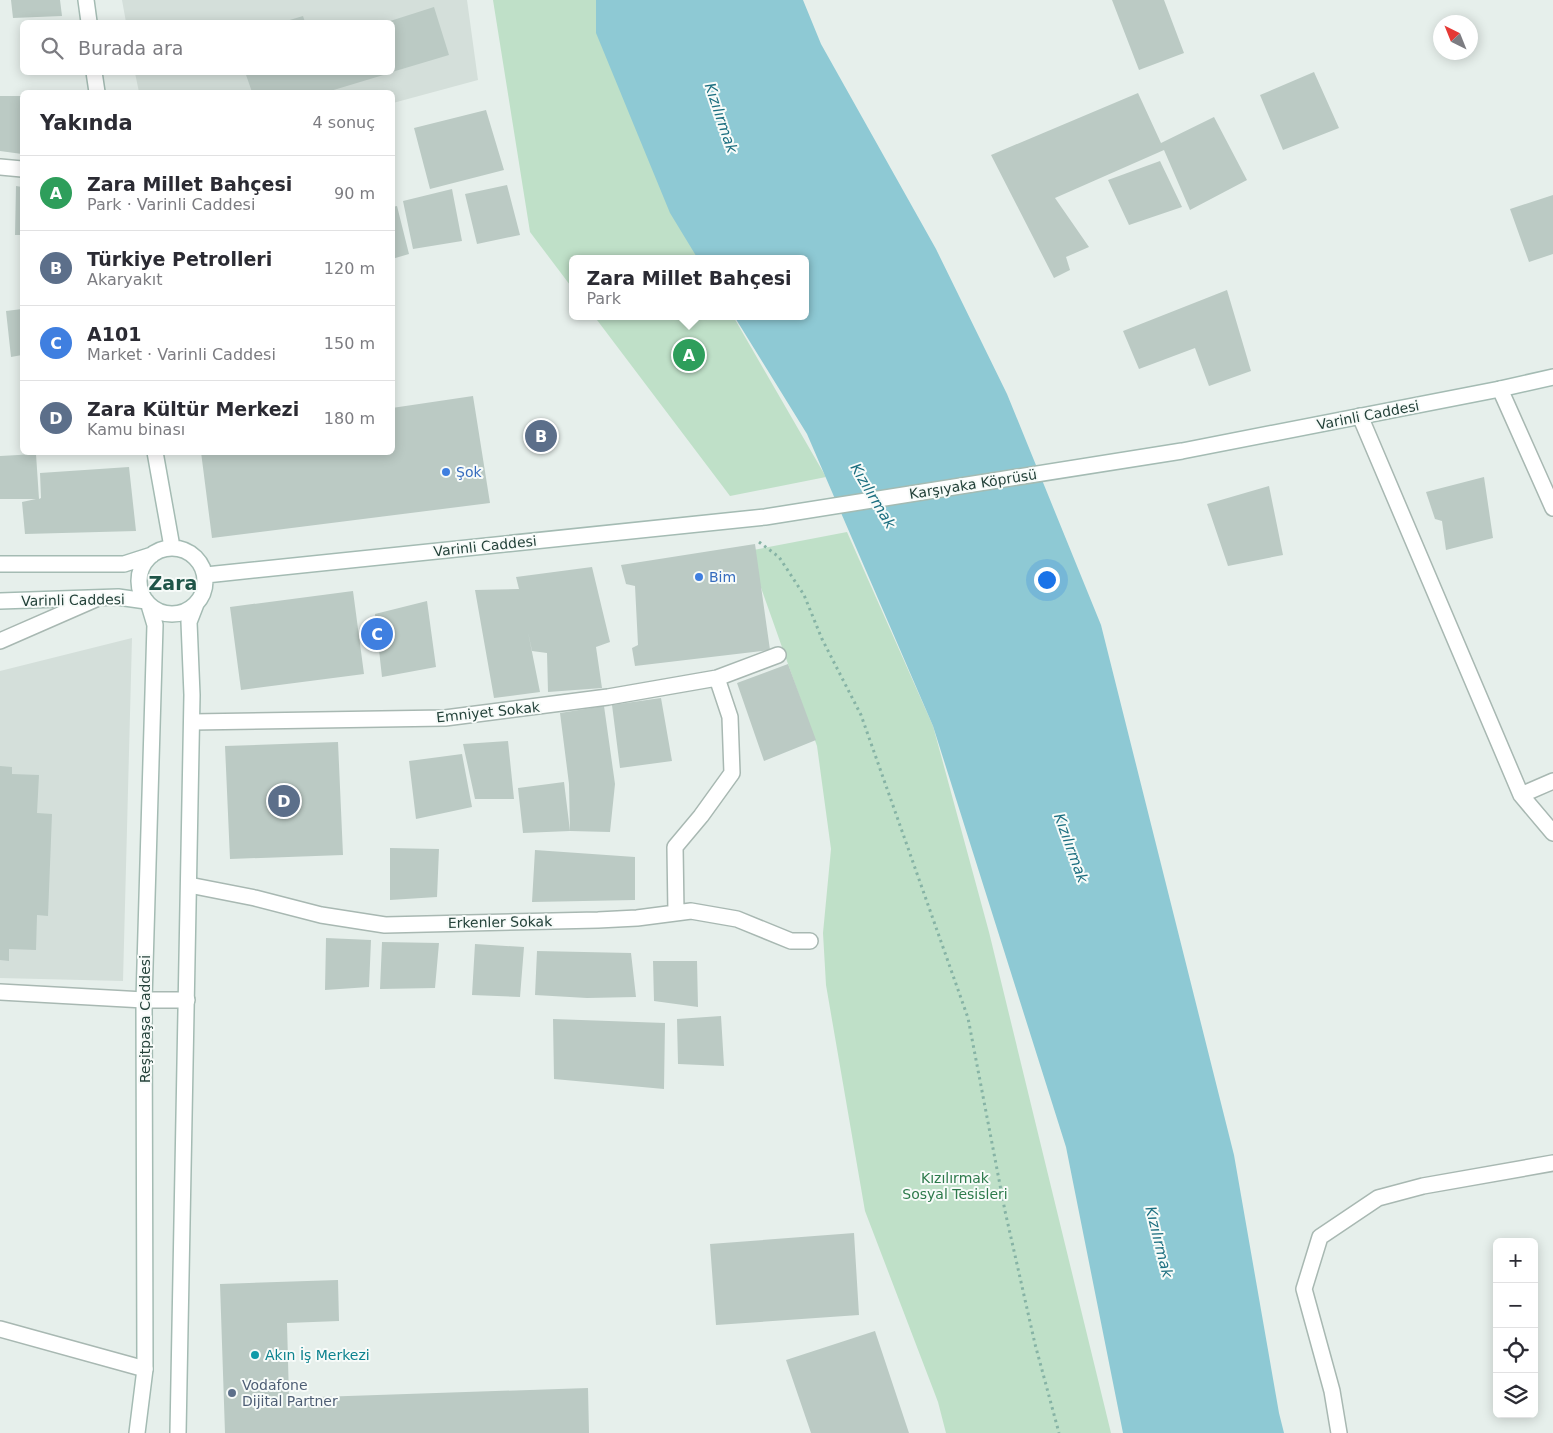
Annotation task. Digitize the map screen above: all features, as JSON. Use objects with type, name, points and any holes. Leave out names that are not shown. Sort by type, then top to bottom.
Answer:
[{"type":"main road","points":[[86,0],[89,20]]},
{"type":"main road","points":[[94,75],[97,90]]},
{"type":"main road","points":[[0,167],[20,169]]},
{"type":"main road","name":"Varinli Caddesi","points":[[1182,451],[1553,377]]},
{"type":"main road","points":[[1500,389],[1553,508]]},
{"type":"main road","points":[[1360,416],[1521,795],[1553,833]]},
{"type":"main road","name":"Karşıyaka Köprüsü","points":[[765,517],[1182,451]]},
{"type":"main road","points":[[156,455],[172,547]]},
{"type":"main road","name":"Varinli Caddesi","points":[[206,575],[765,517]]},
{"type":"main road","points":[[172,547],[190,552],[197,558],[206,575],[206,586],[202,596],[188,611],[178,614],[158,611],[148,603],[141,592],[139,582],[144,562],[158,550],[172,547]]},
{"type":"main road","points":[[0,564],[124,564],[152,554]]},
{"type":"main road","name":"Varinli Caddesi","points":[[0,601],[118,597],[148,603]]},
{"type":"main road","points":[[0,641],[96,599]]},
{"type":"main road","name":"Reşitpaşa Caddesi","points":[[137,1433],[145,1370],[144,1000],[155,625],[148,603]]},
{"type":"main road","points":[[178,1433],[192,722],[189,622],[196,604]]},
{"type":"main road","name":"Emniyet Sokak","points":[[192,722],[445,718],[608,697],[717,678],[778,655]]},
{"type":"main road","points":[[676,914],[675,847],[701,816],[732,773],[730,717],[717,678]]},
{"type":"main road","points":[[1521,795],[1553,781]]},
{"type":"main road","name":"Erkenler Sokak","points":[[189,885],[255,898],[321,915],[385,925],[598,920],[637,918],[691,911],[737,919],[792,941],[810,941]]},
{"type":"main road","points":[[0,992],[144,1000],[187,1000]]},
{"type":"main road","points":[[1339,1433],[1332,1391],[1304,1289],[1320,1237],[1378,1198],[1423,1186],[1553,1163]]},
{"type":"main road","points":[[0,1329],[145,1370]]},
{"type":"path","points":[[730,521],[779,557],[804,595],[822,638],[861,715],[968,1018],[1006,1211],[1035,1344],[1059,1433]]},
{"type":"shaded area","points":[[122,0],[467,0],[478,80],[395,102],[395,90],[139,90],[135,75],[395,75],[395,20],[126,20]]},
{"type":"shaded area","points":[[132,638],[123,981],[0,978],[0,671]]},
{"type":"green space","points":[[493,0],[605,0],[698,255],[569,255],[569,284],[530,232]]},
{"type":"green space","points":[[597,320],[735,320],[826,477],[730,496]]},
{"type":"green space","name":"Kızılırmak Sosyal Tesisleri","points":[[847,532],[933,726],[989,932],[1111,1433],[946,1433],[938,1402],[865,1211],[826,985],[823,933],[831,849],[817,746],[748,551]]},
{"type":"water","name":"Kızılırmak","points":[[596,0],[803,0],[821,44],[936,249],[1007,394],[1101,625],[1234,1155],[1284,1433],[1123,1433],[1066,1147],[933,726],[807,434],[736,320],[809,320],[809,255],[696,255],[670,213],[596,33]]},
{"type":"building","points":[[11,0],[60,0],[62,16],[13,18]]},
{"type":"building","points":[[1112,0],[1164,0],[1184,53],[1139,70]]},
{"type":"building","points":[[434,7],[449,55],[395,71],[395,20],[393,20]]},
{"type":"building","points":[[303,16],[304,20],[290,20]]},
{"type":"building","points":[[1314,72],[1339,128],[1283,150],[1260,95]]},
{"type":"building","points":[[246,75],[383,75],[334,90],[251,90]]},
{"type":"building","points":[[1138,93],[1161,143],[1214,117],[1247,180],[1190,210],[1164,150],[1055,198],[1089,247],[1066,257],[1070,270],[1054,278],[991,155]]},
{"type":"building","points":[[0,96],[20,96],[20,154],[0,151]]},
{"type":"building","points":[[486,110],[504,170],[430,189],[414,128]]},
{"type":"building","points":[[1160,161],[1182,207],[1129,225],[1108,180]]},
{"type":"building","points":[[507,185],[520,235],[477,244],[465,194]]},
{"type":"building","points":[[16,186],[20,187],[20,235],[15,235]]},
{"type":"building","points":[[452,189],[462,241],[413,249],[403,201]]},
{"type":"building","points":[[1553,195],[1553,254],[1529,262],[1510,209]]},
{"type":"building","points":[[395,206],[397,206],[409,254],[395,258]]},
{"type":"building","points":[[1227,290],[1251,371],[1209,386],[1195,348],[1139,369],[1123,331]]},
{"type":"building","points":[[20,309],[20,355],[11,357],[6,311]]},
{"type":"building","points":[[473,396],[490,503],[212,538],[201,455],[395,455],[395,408]]},
{"type":"building","points":[[36,455],[39,499],[41,498],[40,473],[129,467],[136,531],[25,534],[22,502],[36,499],[0,499],[0,456]]},
{"type":"building","points":[[1484,477],[1493,538],[1446,550],[1442,521],[1435,519],[1426,492]]},
{"type":"building","points":[[1269,486],[1283,555],[1228,566],[1207,504]]},
{"type":"building","points":[[755,544],[770,650],[635,666],[632,648],[638,645],[635,586],[626,584],[621,565]]},
{"type":"building","points":[[592,567],[610,642],[596,647],[602,688],[548,692],[547,653],[532,651],[528,632],[540,692],[494,698],[475,590],[519,589],[516,577]]},
{"type":"building","points":[[353,591],[364,674],[241,690],[230,607]]},
{"type":"building","points":[[427,601],[436,667],[382,677],[375,614]]},
{"type":"building","points":[[788,664],[816,740],[764,761],[737,683]]},
{"type":"building","points":[[661,698],[672,761],[620,768],[612,705]]},
{"type":"building","points":[[604,706],[615,784],[610,832],[570,831],[569,784],[560,713]]},
{"type":"building","points":[[508,741],[514,799],[475,799],[463,744]]},
{"type":"building","points":[[338,742],[343,855],[230,859],[225,746]]},
{"type":"building","points":[[462,754],[472,807],[416,819],[409,761]]},
{"type":"building","points":[[0,766],[12,767],[12,774],[39,775],[37,813],[52,814],[48,916],[37,915],[36,950],[9,949],[9,961],[0,960]]},
{"type":"building","points":[[564,782],[570,831],[523,833],[518,788]]},
{"type":"building","points":[[390,848],[439,849],[437,897],[390,900]]},
{"type":"building","points":[[535,850],[635,857],[635,900],[532,902]]},
{"type":"building","points":[[326,938],[371,940],[369,987],[325,990]]},
{"type":"building","points":[[382,942],[439,943],[435,988],[380,989]]},
{"type":"building","points":[[475,944],[524,947],[520,997],[472,995]]},
{"type":"building","points":[[537,951],[631,953],[636,997],[587,998],[535,995]]},
{"type":"building","points":[[653,961],[697,961],[698,1007],[654,1001]]},
{"type":"building","points":[[721,1016],[724,1066],[678,1064],[677,1019]]},
{"type":"building","points":[[553,1019],[665,1023],[664,1089],[554,1079]]},
{"type":"building","points":[[854,1233],[859,1315],[716,1325],[710,1244]]},
{"type":"building","name":"Akın İş Merkezi","points":[[338,1280],[339,1321],[287,1323],[289,1398],[588,1388],[589,1433],[225,1433],[220,1284]]},
{"type":"building","points":[[875,1331],[909,1433],[811,1433],[786,1360]]},
{"type":"place","name":"Zara Millet Bahçesi","points":[[689,355]]},
{"type":"place","name":"Türkiye Petrolleri","points":[[541,436]]},
{"type":"place","name":"Şok","points":[[446,472]]},
{"type":"place","name":"Bim","points":[[699,577]]},
{"type":"place","name":"A101","points":[[377,634]]},
{"type":"place","name":"Zara Kültür Merkezi","points":[[284,801]]},
{"type":"place","name":"Akın İş Merkezi","points":[[255,1355]]},
{"type":"place","name":"Vodafone Dijital Partner","points":[[232,1393]]},
{"type":"district","name":"Zara","points":[[173,583]]}]
